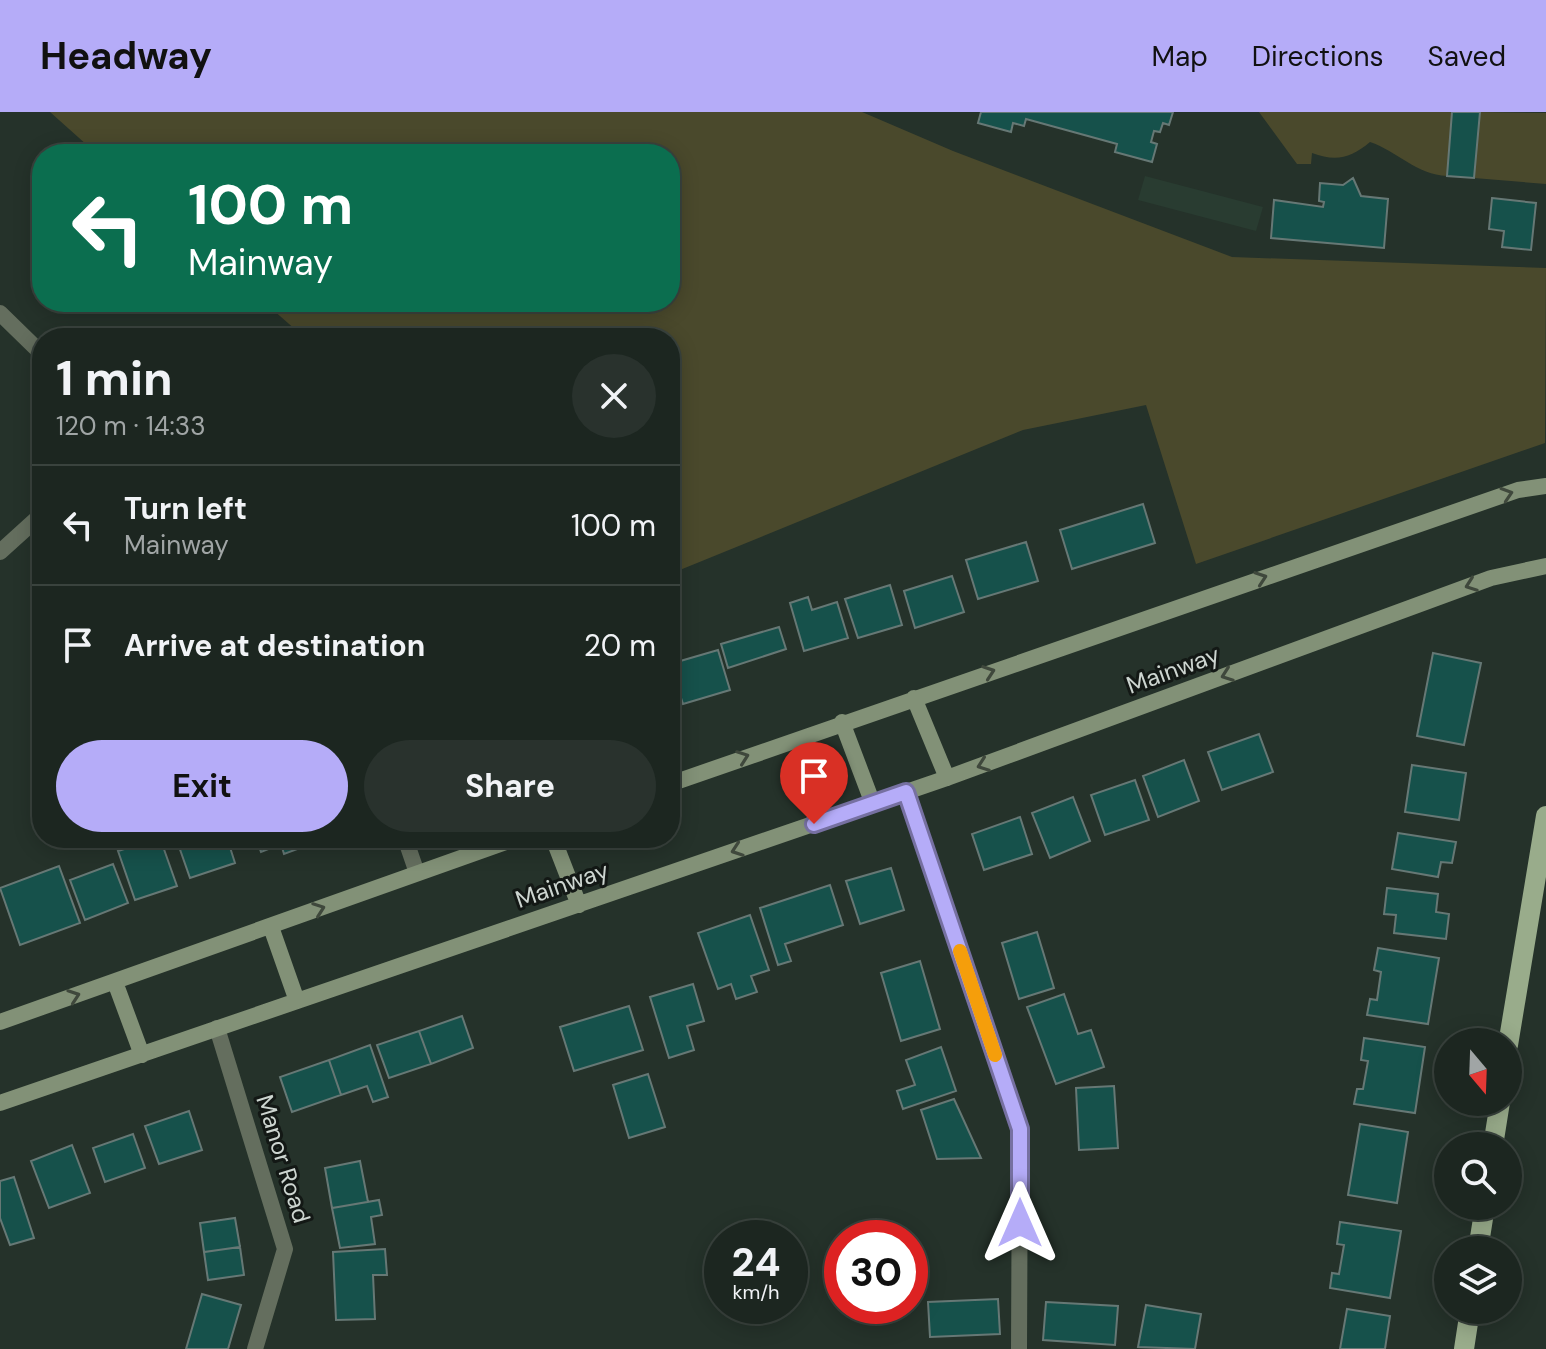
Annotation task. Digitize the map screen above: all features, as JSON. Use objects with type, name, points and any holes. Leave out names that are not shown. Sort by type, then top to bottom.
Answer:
[{"type":"main road","points":[[1511,1028],[1546,816]]},
{"type":"main road","points":[[1464,1349],[1468,1324]]},
{"type":"street","points":[[0,313],[32,344]]},
{"type":"street","points":[[680,780],[1518,490],[1546,486]]},
{"type":"street","points":[[0,552],[32,523]]},
{"type":"street","name":"Mainway","points":[[0,1103],[947,778],[1491,578],[1546,566]]},
{"type":"street","points":[[914,698],[947,778]]},
{"type":"street","points":[[842,722],[873,804]]},
{"type":"street","points":[[906,792],[1020,1129],[1019,1349]]},
{"type":"street","points":[[408,848],[417,873]]},
{"type":"street","points":[[0,1022],[488,848]]},
{"type":"street","points":[[557,848],[579,905]]},
{"type":"street","points":[[271,927],[297,1001]]},
{"type":"street","points":[[115,982],[142,1055]]},
{"type":"street","name":"Manor Road","points":[[217,1028],[285,1249],[255,1349]]},
{"type":"shaded area","points":[[50,112],[862,112],[953,151],[1232,257],[1546,268],[1545,443],[1196,564],[1146,405],[1023,430],[680,570],[680,328],[294,328],[275,312],[680,312],[680,144],[86,144]]},
{"type":"shaded area","points":[[1259,112],[1452,112],[1447,176],[1426,172],[1370,142],[1350,155],[1336,158],[1312,153],[1311,164],[1297,164]]},
{"type":"shaded area","points":[[1480,112],[1546,113],[1546,184],[1474,178]]},
{"type":"shaded area","points":[[1145,176],[1263,207],[1256,231],[1138,200]]},
{"type":"building","points":[[981,112],[1173,112],[1169,125],[1163,123],[1160,132],[1154,131],[1151,142],[1157,144],[1152,162],[1115,152],[1117,144],[1026,119],[1024,126],[1013,123],[1011,132],[978,123]]},
{"type":"building","points":[[1452,112],[1480,112],[1474,178],[1447,176]]},
{"type":"building","points":[[1353,178],[1361,196],[1388,199],[1384,248],[1271,238],[1274,200],[1323,207],[1324,202],[1319,201],[1320,183],[1343,185]]},
{"type":"building","points":[[1492,198],[1536,203],[1531,250],[1502,247],[1504,231],[1489,229]]},
{"type":"building","points":[[1143,504],[1155,543],[1072,569],[1060,530]]},
{"type":"building","points":[[1026,542],[1038,581],[978,599],[966,560]]},
{"type":"building","points":[[952,576],[964,612],[915,628],[904,591]]},
{"type":"building","points":[[890,585],[902,625],[858,638],[845,599]]},
{"type":"building","points":[[808,597],[812,610],[837,602],[848,638],[804,651],[790,603]]},
{"type":"building","points":[[779,627],[786,649],[728,668],[721,644]]},
{"type":"building","points":[[718,650],[730,690],[683,704],[680,661]]},
{"type":"building","points":[[1433,653],[1481,663],[1464,745],[1417,736]]},
{"type":"building","points":[[1259,734],[1273,772],[1222,790],[1208,752]]},
{"type":"building","points":[[1184,760],[1199,801],[1158,817],[1143,776]]},
{"type":"building","points":[[1412,765],[1466,773],[1459,820],[1405,812]]},
{"type":"building","points":[[1135,780],[1149,820],[1105,835],[1091,795]]},
{"type":"building","points":[[1073,797],[1090,841],[1050,858],[1032,813]]},
{"type":"building","points":[[1020,817],[1032,854],[984,870],[972,834]]},
{"type":"building","points":[[1398,833],[1456,842],[1452,863],[1441,862],[1438,877],[1392,869]]},
{"type":"building","points":[[164,848],[177,886],[135,900],[118,851]]},
{"type":"building","points":[[180,848],[230,848],[235,863],[190,878]]},
{"type":"building","points":[[282,848],[300,848],[284,854]]},
{"type":"building","points":[[113,864],[128,903],[85,920],[70,880]]},
{"type":"building","points":[[59,866],[80,923],[20,945],[0,888]]},
{"type":"building","points":[[891,868],[904,910],[860,924],[846,881]]},
{"type":"building","points":[[830,885],[843,925],[785,944],[791,961],[778,965],[760,908]]},
{"type":"building","points":[[1387,888],[1438,894],[1436,912],[1449,914],[1446,939],[1394,933],[1396,915],[1384,914]]},
{"type":"building","points":[[750,915],[769,970],[751,976],[757,992],[736,999],[731,984],[718,989],[698,933]]},
{"type":"building","points":[[1037,932],[1054,988],[1019,999],[1002,943]]},
{"type":"building","points":[[1378,948],[1439,958],[1428,1024],[1367,1015],[1370,999],[1377,1000],[1381,972],[1374,970]]},
{"type":"building","points":[[920,961],[940,1029],[901,1041],[881,973]]},
{"type":"building","points":[[693,984],[704,1021],[687,1026],[694,1050],[669,1058],[650,997]]},
{"type":"building","points":[[1064,994],[1078,1034],[1091,1030],[1104,1067],[1056,1084],[1027,1007]]},
{"type":"building","points":[[629,1006],[643,1050],[574,1071],[560,1027]]},
{"type":"building","points":[[462,1016],[473,1048],[431,1064],[419,1031]]},
{"type":"building","points":[[419,1031],[431,1064],[389,1078],[377,1045]]},
{"type":"building","points":[[1364,1038],[1425,1047],[1415,1113],[1354,1104],[1357,1089],[1363,1089],[1368,1061],[1361,1060]]},
{"type":"building","points":[[370,1045],[388,1097],[373,1102],[367,1086],[341,1095],[329,1060]]},
{"type":"building","points":[[941,1047],[956,1091],[903,1109],[897,1091],[915,1085],[906,1060]]},
{"type":"building","points":[[329,1060],[341,1095],[292,1112],[280,1077]]},
{"type":"building","points":[[648,1074],[665,1127],[629,1138],[613,1085]]},
{"type":"building","points":[[1114,1086],[1118,1148],[1079,1150],[1076,1088]]},
{"type":"building","points":[[954,1099],[981,1158],[937,1159],[921,1110]]},
{"type":"building","points":[[189,1111],[202,1150],[159,1164],[145,1126]]},
{"type":"building","points":[[1360,1124],[1408,1132],[1397,1203],[1348,1195]]},
{"type":"building","points":[[133,1134],[145,1168],[105,1182],[93,1148]]},
{"type":"building","points":[[72,1145],[90,1193],[49,1208],[31,1161]]},
{"type":"building","points":[[360,1161],[368,1202],[332,1208],[325,1168]]},
{"type":"building","points":[[14,1177],[34,1238],[10,1245],[0,1218],[0,1181]]},
{"type":"building","points":[[379,1200],[382,1215],[371,1217],[375,1244],[340,1248],[332,1208]]},
{"type":"building","points":[[235,1218],[240,1247],[204,1252],[200,1223]]},
{"type":"building","points":[[1340,1222],[1401,1231],[1390,1298],[1330,1288],[1332,1273],[1339,1274],[1344,1245],[1337,1244]]},
{"type":"building","points":[[240,1247],[244,1275],[208,1280],[204,1252]]},
{"type":"building","points":[[385,1249],[387,1275],[373,1275],[375,1319],[336,1320],[333,1252]]},
{"type":"building","points":[[202,1294],[241,1305],[228,1349],[186,1349]]},
{"type":"building","points":[[998,1299],[1000,1334],[930,1337],[928,1302]]},
{"type":"building","points":[[1046,1302],[1118,1306],[1115,1345],[1043,1340]]},
{"type":"building","points":[[1146,1305],[1201,1314],[1195,1349],[1138,1347]]},
{"type":"building","points":[[1347,1309],[1390,1316],[1385,1349],[1340,1349]]},
{"type":"slow traffic","points":[[960,951],[995,1055]]},
{"type":"route","points":[[814,824],[906,792],[1020,1129],[1020,1223]]}]
